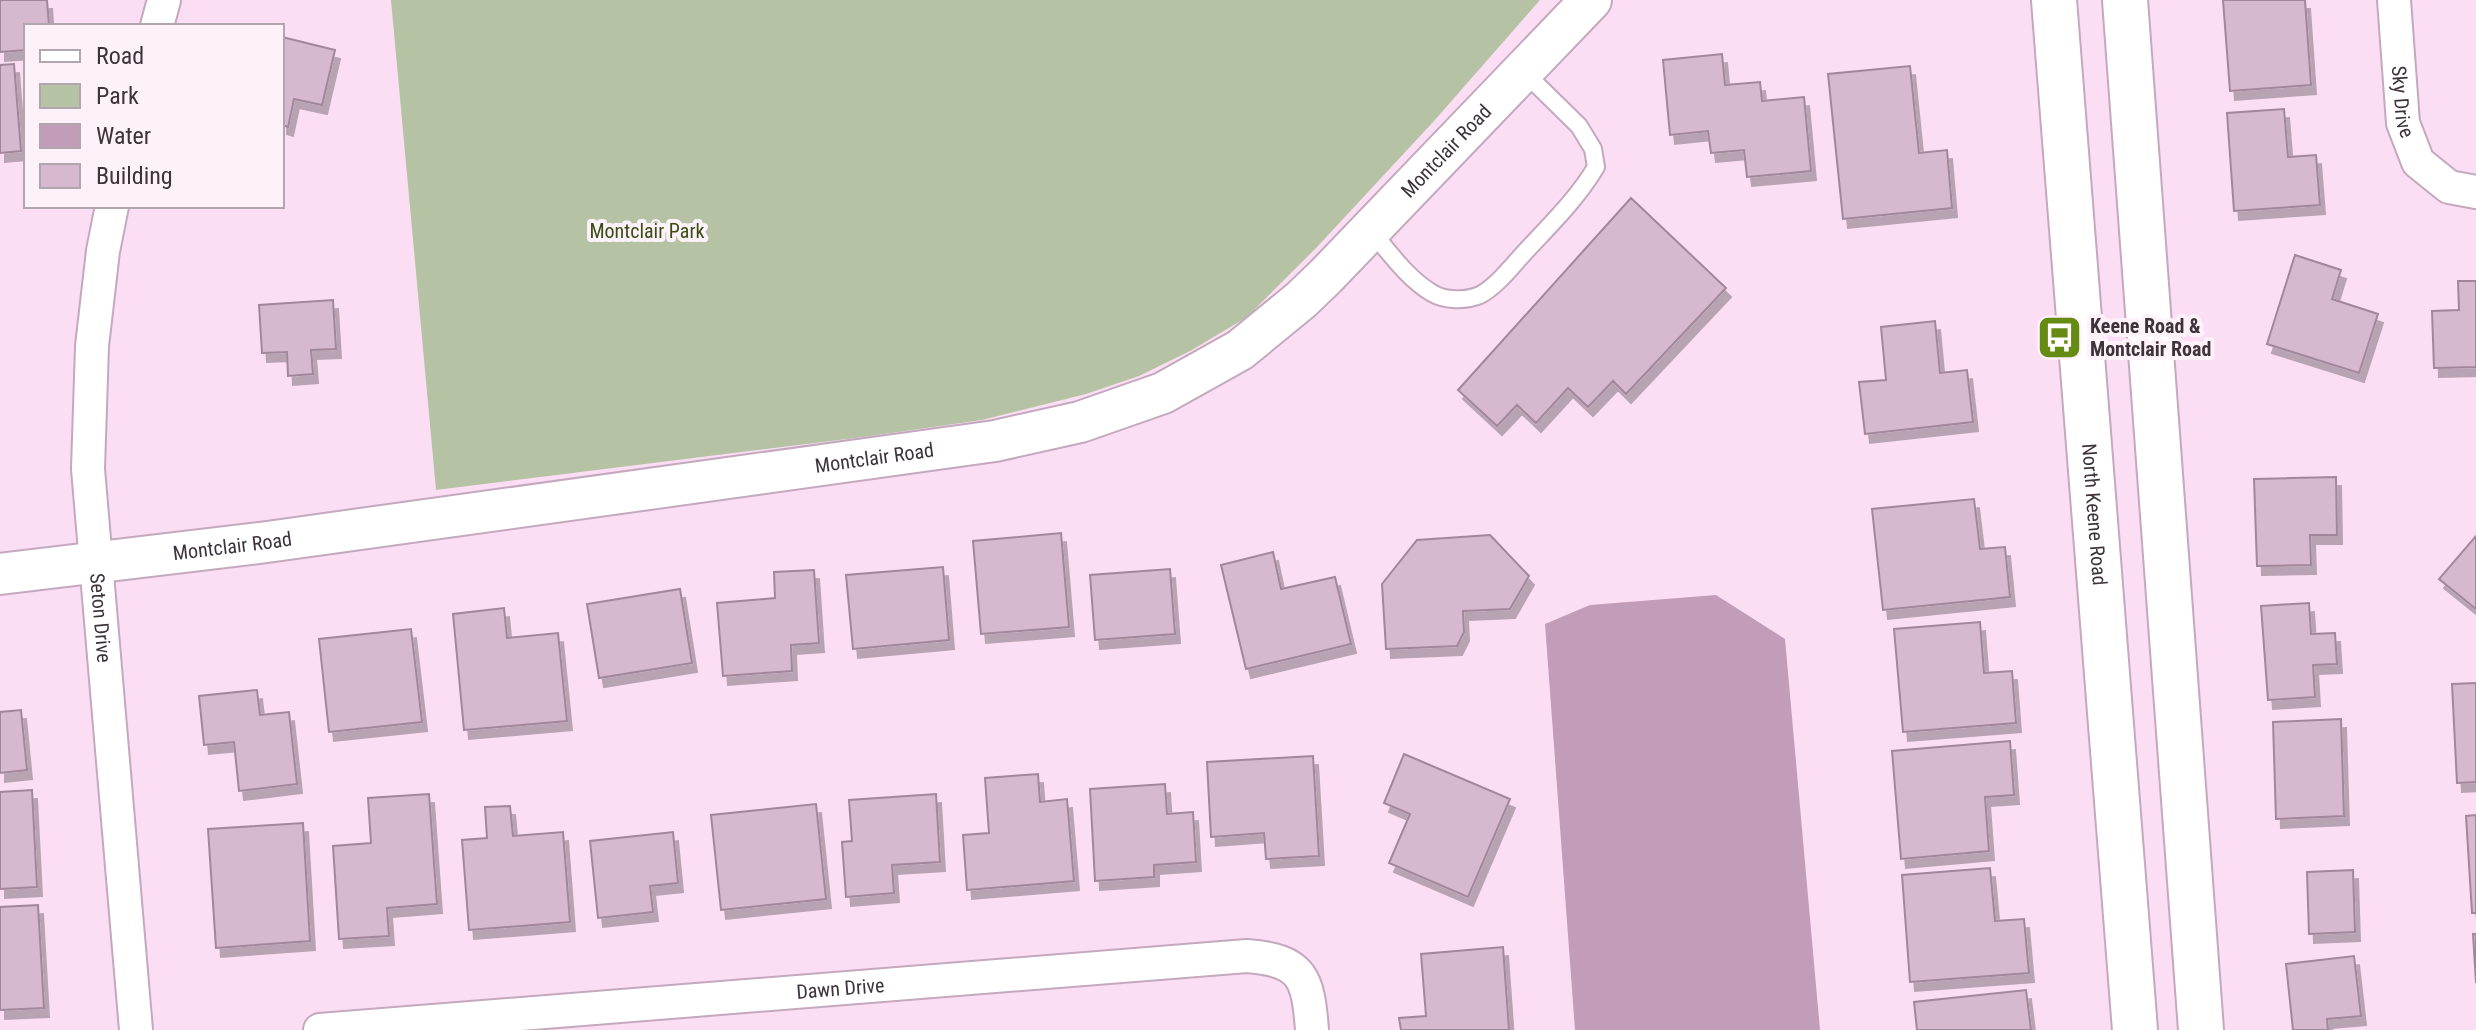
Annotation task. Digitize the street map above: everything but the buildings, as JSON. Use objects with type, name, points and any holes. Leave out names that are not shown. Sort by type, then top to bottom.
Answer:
[{"type":"main road","name":"North Keene Road","points":[[2054,0],[2135,1030]]},
{"type":"main road","points":[[2125,0],[2201,1030]]},
{"type":"street","points":[[158,24],[164,0]]},
{"type":"street","name":"Montclair Road","points":[[0,574],[267,542],[995,441],[1080,422],[1163,393],[1240,350],[1301,300],[1591,0]]},
{"type":"street","name":"Sky Drive","points":[[2394,0],[2403,123],[2418,162],[2463,189]]},
{"type":"street","name":"Seton Drive","points":[[112,208],[103,251],[92,346],[88,469],[136,1030]]},
{"type":"street","name":"Dawn Drive","points":[[320,1030],[1247,956],[1269,958],[1290,965],[1303,979],[1310,1002],[1312,1030]]},
{"type":"lane","points":[[1370,231],[1415,280],[1433,294],[1450,299],[1468,299],[1482,294],[1500,279],[1584,187],[1596,167],[1593,149],[1579,126],[1523,71]]},
{"type":"green space","name":"Montclair Park","points":[[391,0],[1540,0],[1434,121],[1247,317],[1192,350],[1139,376],[1086,394],[982,420],[436,490]]},
{"type":"water","points":[[1716,595],[1785,639],[1820,1030],[1575,1030],[1545,624],[1590,605]]},
{"type":"place","name":"Keene Road & Montclair Road","points":[[2059,338]]}]
